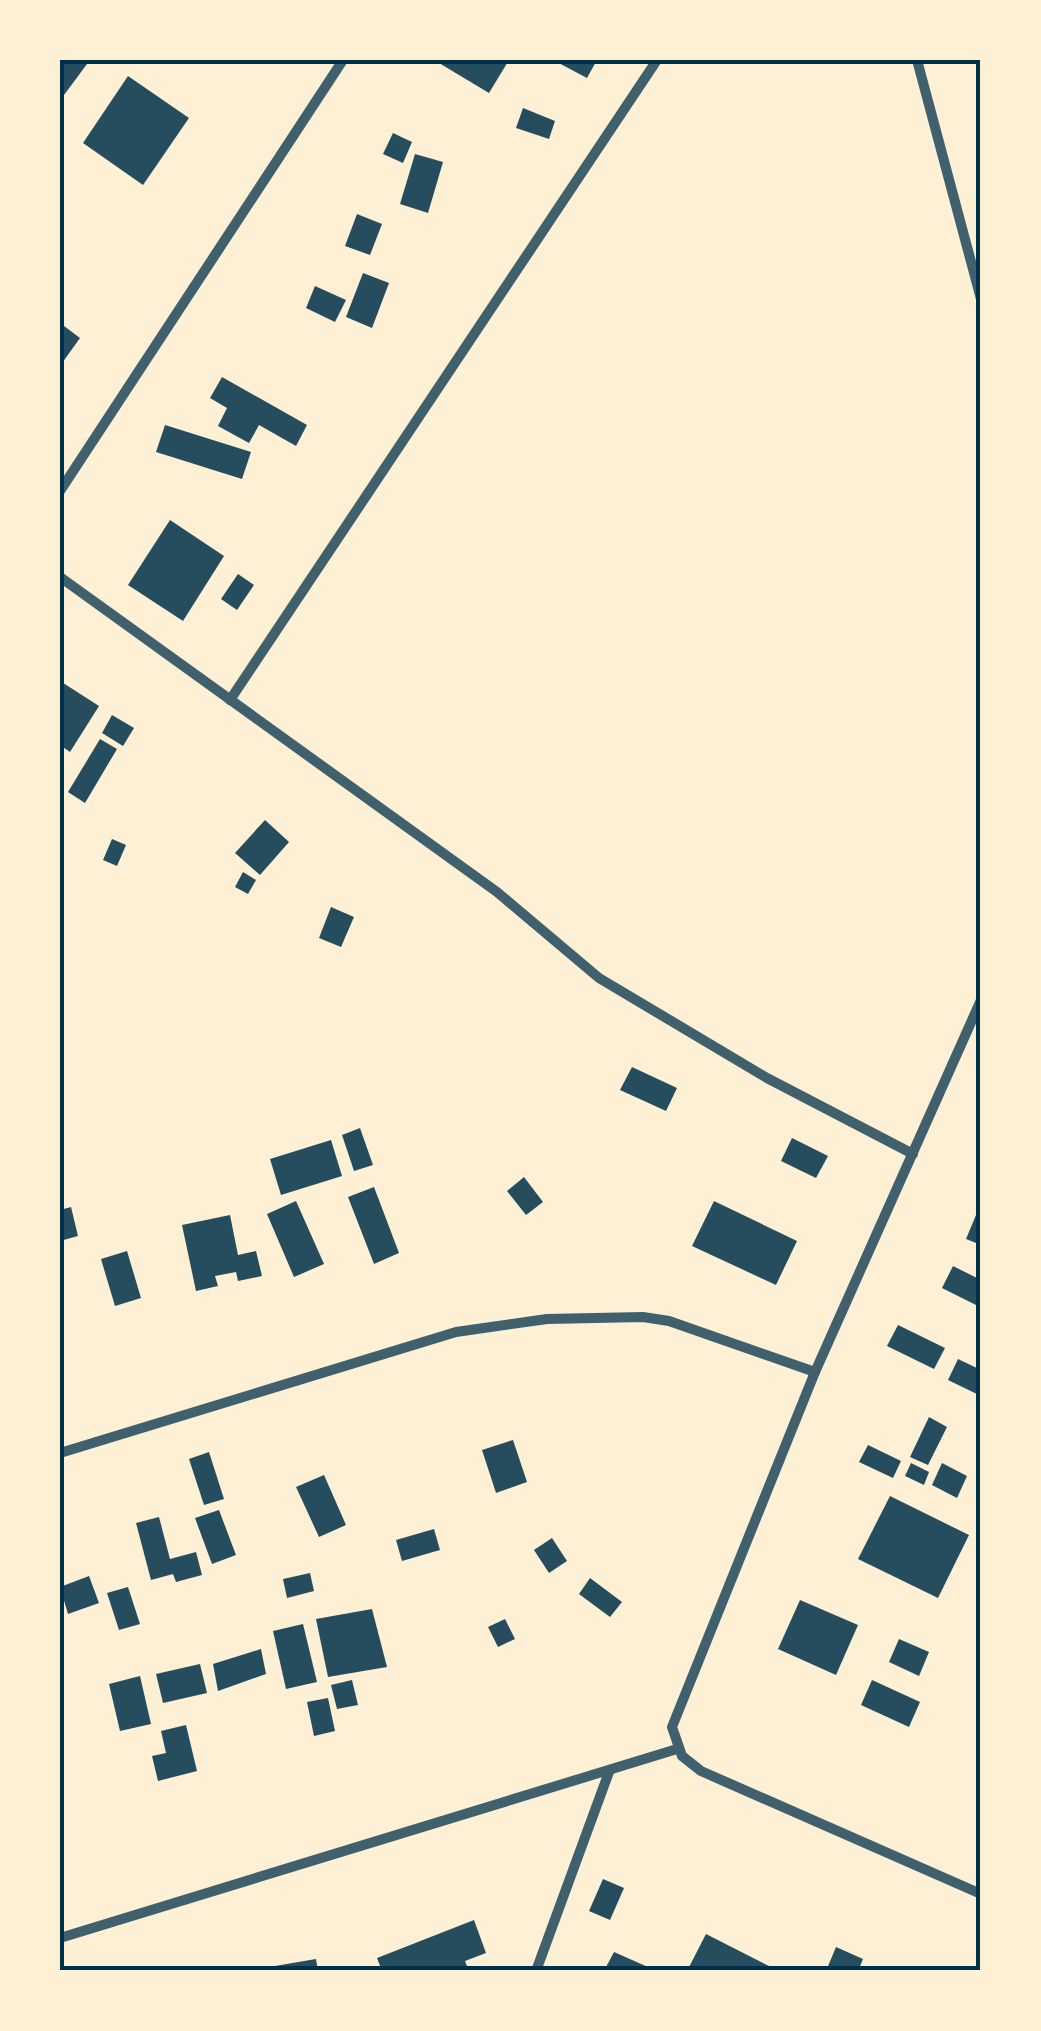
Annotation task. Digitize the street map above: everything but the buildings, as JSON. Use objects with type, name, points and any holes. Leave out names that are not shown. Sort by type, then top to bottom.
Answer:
[{"type":"street","points":[[60,491],[343,60]]},
{"type":"street","points":[[230,700],[656,60]]},
{"type":"street","points":[[917,60],[981,299]]},
{"type":"street","points":[[60,577],[498,892],[599,978],[767,1078],[913,1154]]},
{"type":"street","points":[[981,1000],[815,1372],[674,1720],[672,1735],[678,1749],[701,1771],[981,1894]]},
{"type":"street","points":[[60,1453],[456,1332],[547,1319],[643,1317],[668,1321],[815,1372]]},
{"type":"street","points":[[60,1938],[678,1749]]},
{"type":"street","points":[[536,1971],[609,1772]]}]
